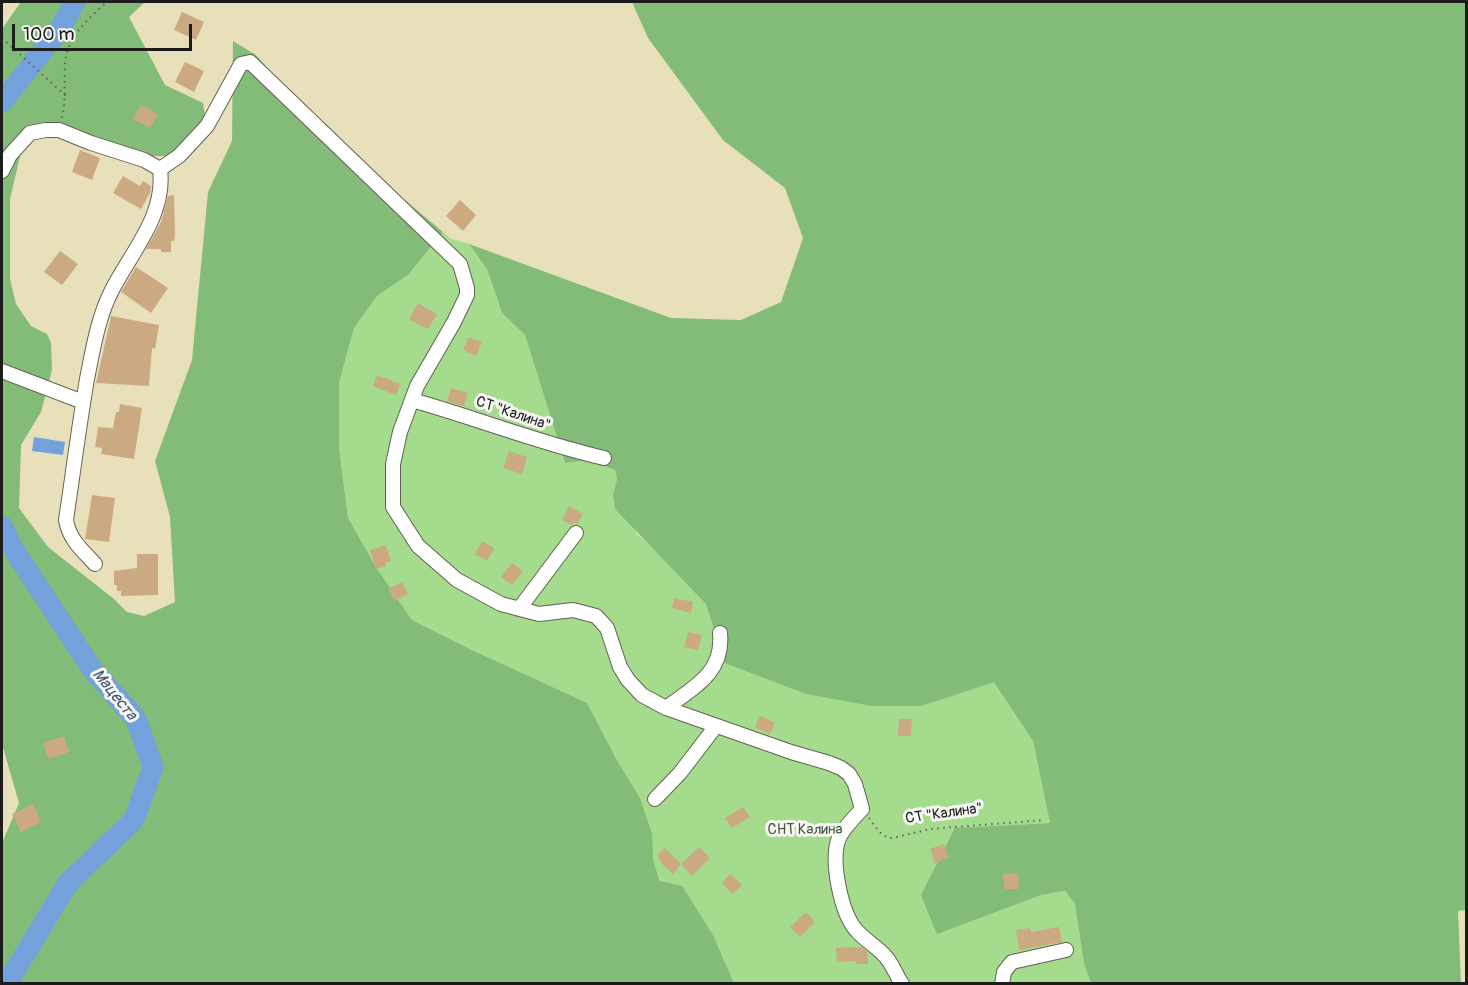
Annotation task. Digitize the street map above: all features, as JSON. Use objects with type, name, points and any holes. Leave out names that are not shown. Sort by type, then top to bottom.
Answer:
[{"type":"street","points":[[160,169],[179,156],[207,126],[241,64],[250,62],[460,264],[467,288],[466,295],[454,322],[417,386],[400,432],[393,464],[393,507],[418,546],[457,580],[501,604],[539,614],[573,610],[596,616],[607,628],[620,667],[628,680],[642,694],[666,708],[829,763],[849,774],[855,784],[862,809],[838,840],[836,853],[839,886],[849,920],[857,931],[885,956],[902,984]]},
{"type":"street","points":[[2,171],[10,155],[30,133],[46,130],[59,130],[144,160],[160,169]]},
{"type":"street","points":[[95,564],[68,532],[66,520],[83,402],[94,342],[111,292],[146,234],[158,204],[162,182],[160,169]]},
{"type":"street","points":[[2,371],[83,402]]},
{"type":"street","name":"СТ \"Калина\"","points":[[412,400],[562,448],[604,458]]},
{"type":"street","points":[[519,609],[576,533]]},
{"type":"street","points":[[666,708],[708,675],[718,658],[721,646],[720,633]]},
{"type":"street","points":[[655,799],[680,773],[716,726]]},
{"type":"street","points":[[1002,984],[1005,972],[1012,963],[1066,950]]},
{"type":"path","points":[[59,130],[66,96],[64,64],[68,48],[83,23],[107,2]]},
{"type":"path","points":[[2,38],[66,96]]},
{"type":"path","name":"СТ \"Калина\"","points":[[862,809],[882,835],[887,838],[930,829],[1044,820]]},
{"type":"green space","points":[[21,2],[145,2],[129,17],[165,85],[203,103],[205,116],[188,140],[167,156],[148,156],[95,136],[25,135],[10,199],[10,279],[16,304],[31,326],[47,334],[51,343],[52,370],[41,412],[21,445],[19,508],[48,547],[127,612],[144,616],[175,602],[170,517],[155,461],[192,360],[208,192],[232,141],[233,41],[256,55],[290,94],[382,181],[443,232],[408,275],[377,296],[354,328],[339,383],[339,447],[348,518],[376,567],[412,620],[587,703],[615,757],[640,798],[652,833],[653,861],[660,881],[682,886],[713,935],[734,983],[2,984],[2,843],[19,803],[2,744],[2,29]]},
{"type":"green space","points":[[632,2],[1466,2],[1466,910],[1458,911],[1461,983],[1091,983],[1084,964],[1075,904],[1065,891],[1041,895],[937,934],[921,895],[955,828],[1050,823],[1033,741],[994,682],[922,706],[872,706],[806,694],[725,663],[706,604],[615,509],[613,494],[617,479],[615,470],[590,460],[565,463],[525,335],[502,313],[487,269],[469,244],[671,318],[741,320],[781,302],[803,238],[785,188],[723,140],[648,38]]},
{"type":"green space","name":"СНТ Калина","points":[[443,232],[451,239],[469,244],[487,269],[502,313],[525,335],[565,463],[590,460],[615,470],[617,479],[613,494],[638,535],[656,550],[707,605],[725,663],[923,706],[994,681],[1033,741],[1050,823],[955,828],[1041,895],[1065,891],[1075,904],[1084,964],[1091,983],[734,983],[713,935],[661,881],[652,861],[652,833],[640,798],[615,757],[476,652],[412,620],[376,567],[348,518],[339,447],[339,383],[354,328],[377,296],[408,275]]},
{"type":"water","points":[[34,437],[65,442],[63,455],[32,451]]},
{"type":"building","points":[[182,12],[204,22],[196,40],[174,30]]},
{"type":"building","points":[[185,62],[204,71],[194,92],[175,82]]},
{"type":"building","points":[[141,105],[158,114],[150,128],[133,119]]},
{"type":"building","points":[[80,150],[100,158],[92,180],[72,172]]},
{"type":"building","points":[[123,176],[140,186],[143,181],[151,186],[150,193],[141,209],[113,193]]},
{"type":"building","points":[[174,195],[175,234],[174,241],[171,241],[171,252],[146,249],[161,222],[168,196]]},
{"type":"building","points":[[460,200],[476,215],[463,231],[446,216]]},
{"type":"building","points":[[60,251],[78,264],[62,285],[44,272]]},
{"type":"building","points":[[136,267],[168,288],[151,313],[121,292]]},
{"type":"building","points":[[418,303],[437,314],[428,329],[409,319]]},
{"type":"building","points":[[111,316],[159,325],[155,349],[152,348],[149,386],[96,383]]},
{"type":"building","points":[[469,337],[482,342],[476,356],[463,350]]},
{"type":"building","points":[[377,375],[400,384],[396,395],[373,386]]},
{"type":"building","points":[[451,388],[468,393],[464,406],[447,401]]},
{"type":"building","points":[[120,404],[142,408],[134,459],[101,454],[102,448],[95,447],[98,427],[113,428]]},
{"type":"building","points":[[509,451],[527,457],[522,474],[503,468]]},
{"type":"building","points":[[92,495],[115,498],[109,542],[85,539]]},
{"type":"building","points":[[569,506],[583,514],[577,524],[573,522],[572,525],[562,520]]},
{"type":"building","points":[[482,541],[494,548],[487,561],[475,554]]},
{"type":"building","points":[[386,545],[391,561],[385,563],[386,566],[376,569],[370,550]]},
{"type":"building","points":[[137,554],[158,554],[158,595],[121,596],[121,591],[117,591],[117,585],[114,585],[114,571],[137,568]]},
{"type":"building","points":[[512,563],[523,571],[512,585],[501,577]]},
{"type":"building","points":[[402,582],[408,594],[395,601],[388,589]]},
{"type":"building","points":[[674,598],[693,602],[691,613],[672,608]]},
{"type":"building","points":[[688,632],[702,635],[698,650],[684,647]]},
{"type":"building","points":[[760,716],[775,723],[770,734],[755,727]]},
{"type":"building","points":[[899,719],[912,719],[911,736],[898,736]]},
{"type":"building","points":[[64,736],[69,752],[48,759],[43,743]]},
{"type":"building","points":[[33,804],[41,822],[21,832],[12,814]]},
{"type":"building","points":[[743,807],[750,817],[732,828],[725,818]]},
{"type":"building","points":[[944,844],[949,858],[935,863],[930,849]]},
{"type":"building","points":[[699,847],[710,858],[692,876],[681,864]]},
{"type":"building","points":[[665,848],[681,864],[673,874],[662,864],[657,855]]},
{"type":"building","points":[[730,874],[742,885],[733,894],[722,883]]},
{"type":"building","points":[[1003,874],[1018,874],[1019,889],[1004,889]]},
{"type":"building","points":[[806,912],[815,922],[800,937],[790,927]]},
{"type":"building","points":[[1059,927],[1062,942],[1019,950],[1016,930],[1030,928],[1031,932]]},
{"type":"building","points":[[861,947],[867,952],[868,964],[856,964],[856,961],[837,962],[836,948]]},
{"type":"waterway","name":"Мацеста","points":[[2,102],[60,29],[75,2]]},
{"type":"waterway","name":"Мацеста","points":[[2,526],[12,547],[92,669],[136,719],[153,767],[134,820],[68,883],[7,984]]}]
